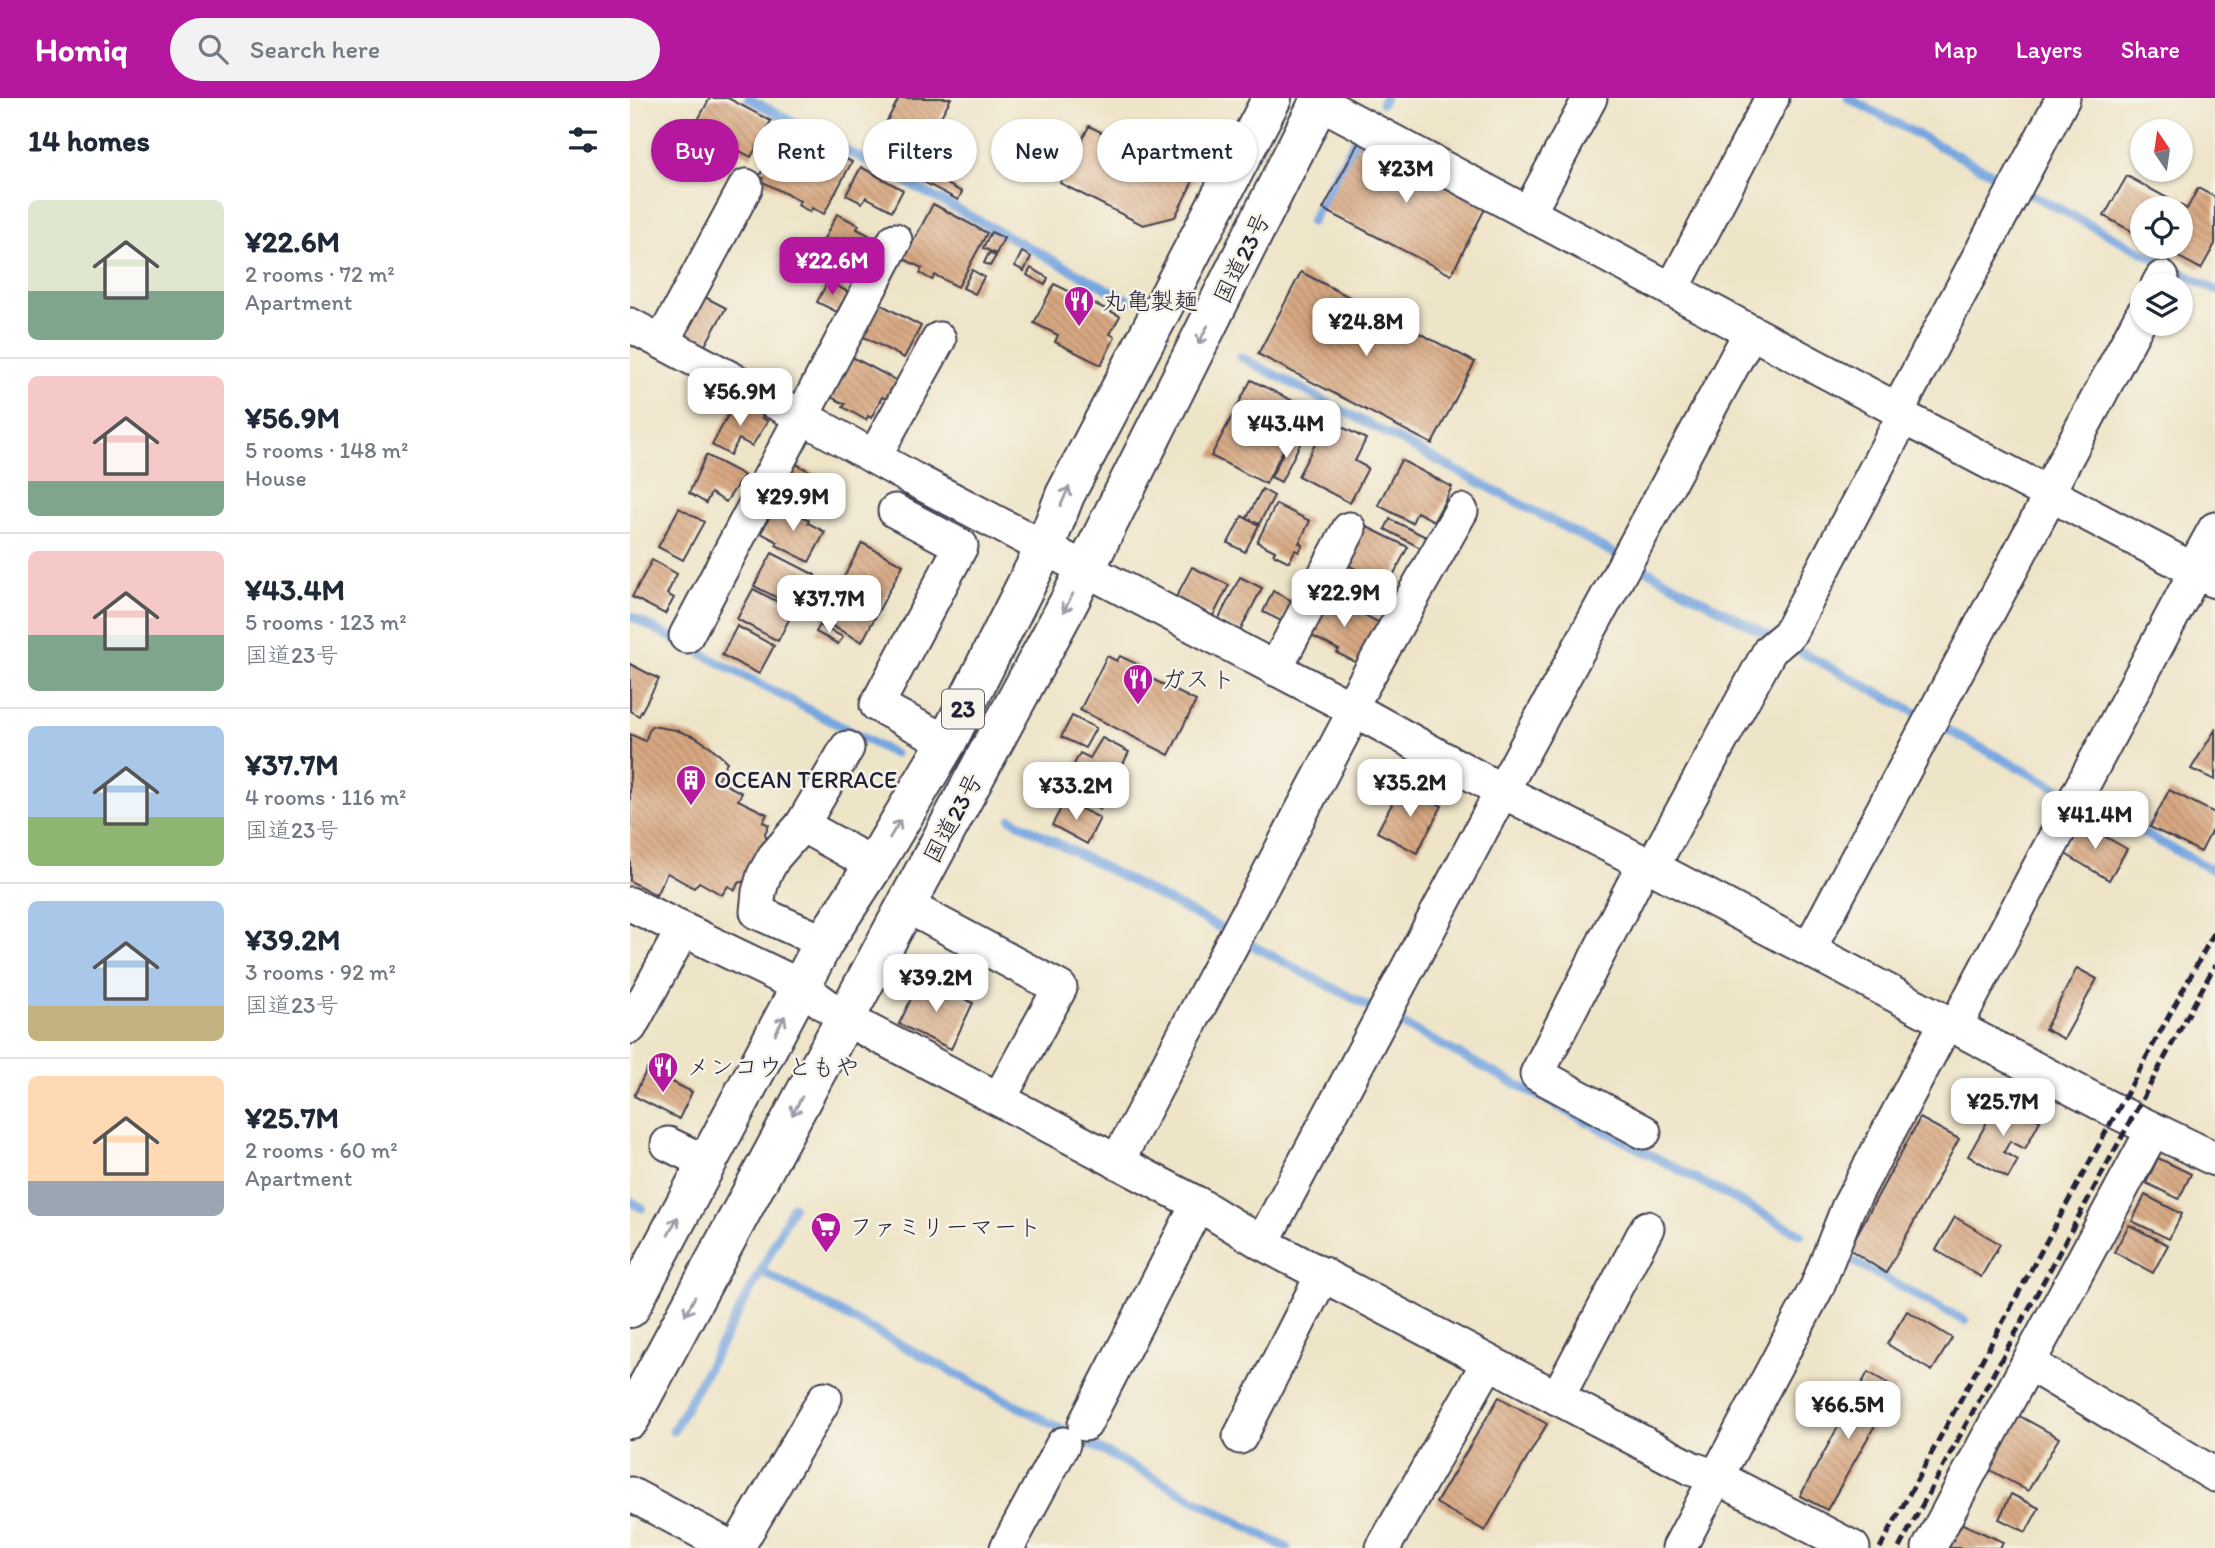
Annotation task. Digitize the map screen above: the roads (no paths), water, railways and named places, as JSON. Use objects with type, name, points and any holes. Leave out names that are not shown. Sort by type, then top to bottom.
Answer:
[{"type":"highway","name":"国道23号","points":[[630,1308],[824,942],[947,742],[1045,547],[1065,495],[1272,98]]},
{"type":"highway","name":"国道23号","points":[[630,1419],[1085,570],[1320,100]]},
{"type":"street","points":[[1529,212],[1590,98]]},
{"type":"street","points":[[1672,290],[1772,98]]},
{"type":"street","points":[[1644,1132],[1537,1074],[1648,865],[1779,642],[1901,414],[2063,98]]},
{"type":"street","points":[[1320,100],[2048,495],[2201,574]]},
{"type":"street","points":[[662,342],[746,186]]},
{"type":"street","points":[[686,636],[895,240]]},
{"type":"street","points":[[630,325],[1502,791],[2152,1130],[2215,1159]]},
{"type":"street","points":[[1262,1243],[1502,791],[1750,333]]},
{"type":"street","points":[[1809,949],[1931,721],[2131,336]]},
{"type":"street","points":[[874,457],[939,339]]},
{"type":"street","points":[[895,511],[961,547],[877,705],[947,742]]},
{"type":"street","points":[[1117,1162],[1353,709],[1461,511]]},
{"type":"street","points":[[1275,668],[1349,529]]},
{"type":"street","points":[[1679,1548],[1817,1287],[1848,1208],[2201,574],[2215,529]]},
{"type":"street","points":[[824,942],[757,912],[759,892],[764,875],[774,857],[802,825],[847,748]]},
{"type":"street","points":[[802,825],[874,864]]},
{"type":"street","points":[[630,904],[800,986],[844,1018],[1198,1204],[1262,1243],[1693,1469],[1717,1477],[1853,1548]]},
{"type":"street","points":[[905,905],[1060,989],[999,1099]]},
{"type":"street","points":[[630,1027],[682,931]]},
{"type":"street","points":[[1929,1548],[2152,1130]]},
{"type":"street","points":[[668,1144],[707,1163]]},
{"type":"street","points":[[1007,1548],[1074,1434],[1198,1204]]},
{"type":"street","points":[[1557,1398],[1647,1228]]},
{"type":"street","points":[[1240,1437],[1323,1274]]},
{"type":"street","points":[[1383,1548],[1488,1363]]},
{"type":"street","points":[[2028,1363],[2215,1475]]},
{"type":"street","points":[[630,1494],[718,1544],[825,1398]]},
{"type":"waterway","points":[[748,98],[1130,301]]},
{"type":"waterway","points":[[1382,103],[1385,98]]},
{"type":"waterway","points":[[1848,98],[2010,183]]},
{"type":"waterway","points":[[1311,222],[1355,140]]},
{"type":"waterway","points":[[2023,190],[2215,290]]},
{"type":"waterway","points":[[1241,357],[1621,557]]},
{"type":"waterway","points":[[1633,563],[1775,639]]},
{"type":"waterway","points":[[630,616],[894,754]]},
{"type":"waterway","points":[[1788,645],[1924,717]]},
{"type":"waterway","points":[[1936,724],[2215,871]]},
{"type":"waterway","points":[[1011,819],[1230,933]]},
{"type":"waterway","points":[[1242,940],[1801,1234]]},
{"type":"waterway","points":[[630,1201],[642,1208]]},
{"type":"waterway","points":[[673,1431],[761,1271],[793,1206]]},
{"type":"waterway","points":[[1849,1259],[1965,1321]]},
{"type":"waterway","points":[[761,1271],[1287,1548]]},
{"type":"railway","points":[[1880,1548],[2215,931]]},
{"type":"railway","points":[[1899,1548],[2215,965]]},
{"type":"place","name":"丸亀製麺","points":[[1079,328]]},
{"type":"place","name":"ガスト","points":[[1138,706]]},
{"type":"place","name":"OCEAN TERRACE","points":[[691,807]]},
{"type":"place","name":"メンコウ ともや","points":[[663,1094]]},
{"type":"place","name":"ファミリーマート","points":[[826,1254]]}]
